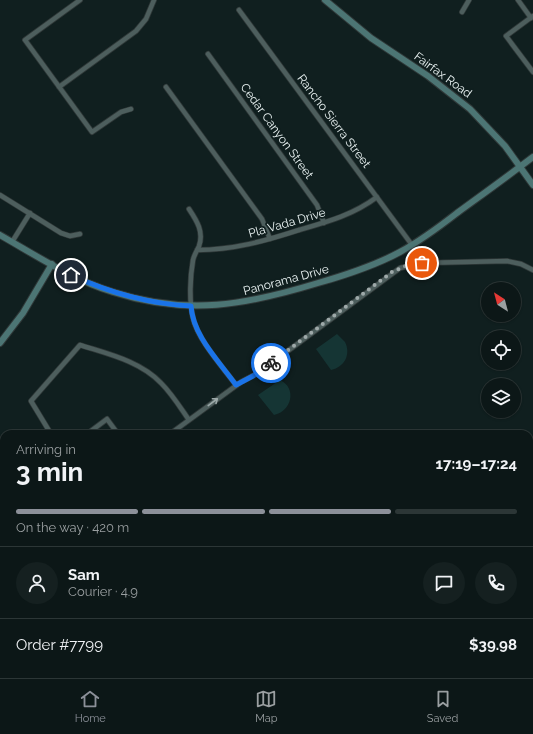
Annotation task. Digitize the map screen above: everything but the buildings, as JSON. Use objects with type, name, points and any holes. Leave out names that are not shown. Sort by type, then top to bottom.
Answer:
[{"type":"street","points":[[80,0],[25,40],[92,132],[121,112],[131,109]]},
{"type":"street","points":[[59,87],[136,31],[146,19],[154,0]]},
{"type":"street","name":"Fairfax Road","points":[[324,0],[371,38],[428,76],[456,97],[494,133],[533,185]]},
{"type":"street","points":[[462,12],[469,0]]},
{"type":"street","points":[[518,0],[532,17],[506,36],[533,72]]},
{"type":"street","name":"Rancho Sierra Street","points":[[239,10],[412,245]]},
{"type":"street","name":"Cedar Canyon Street","points":[[208,54],[317,205],[324,223]]},
{"type":"street","points":[[166,87],[262,219],[270,239]]},
{"type":"street","name":"Panorama Drive","points":[[0,235],[85,281],[119,294],[160,304],[191,306],[235,304],[282,294],[369,267],[412,245],[533,157]]},
{"type":"street","points":[[0,195],[60,233],[70,236],[80,234]]},
{"type":"street","name":"Pla Vada Drive","points":[[197,250],[239,247],[270,239],[352,213],[378,197]]},
{"type":"street","points":[[189,210],[200,228],[200,240],[193,260],[191,306],[193,320],[200,334],[236,385]]},
{"type":"street","points":[[12,242],[30,213]]},
{"type":"street","points":[[175,430],[236,385],[258,373],[400,268],[422,263],[507,261],[521,264],[533,270]]},
{"type":"street","points":[[0,343],[23,313],[52,264]]},
{"type":"street","points":[[49,430],[31,401],[80,345],[128,360],[145,369],[167,389],[189,420]]},
{"type":"street","points":[[92,430],[107,419],[115,430]]},
{"type":"shaded area","points":[[337,334],[345,342],[347,347],[347,355],[346,359],[340,366],[331,370],[316,349]]},
{"type":"shaded area","points":[[280,380],[289,388],[290,399],[285,409],[274,415],[258,395]]},
{"type":"way so far","points":[[271,363],[392,272],[408,265],[422,263]]},
{"type":"route","points":[[71,275],[98,287],[126,296],[160,304],[191,306],[196,328],[236,385],[258,373],[271,363]]}]
